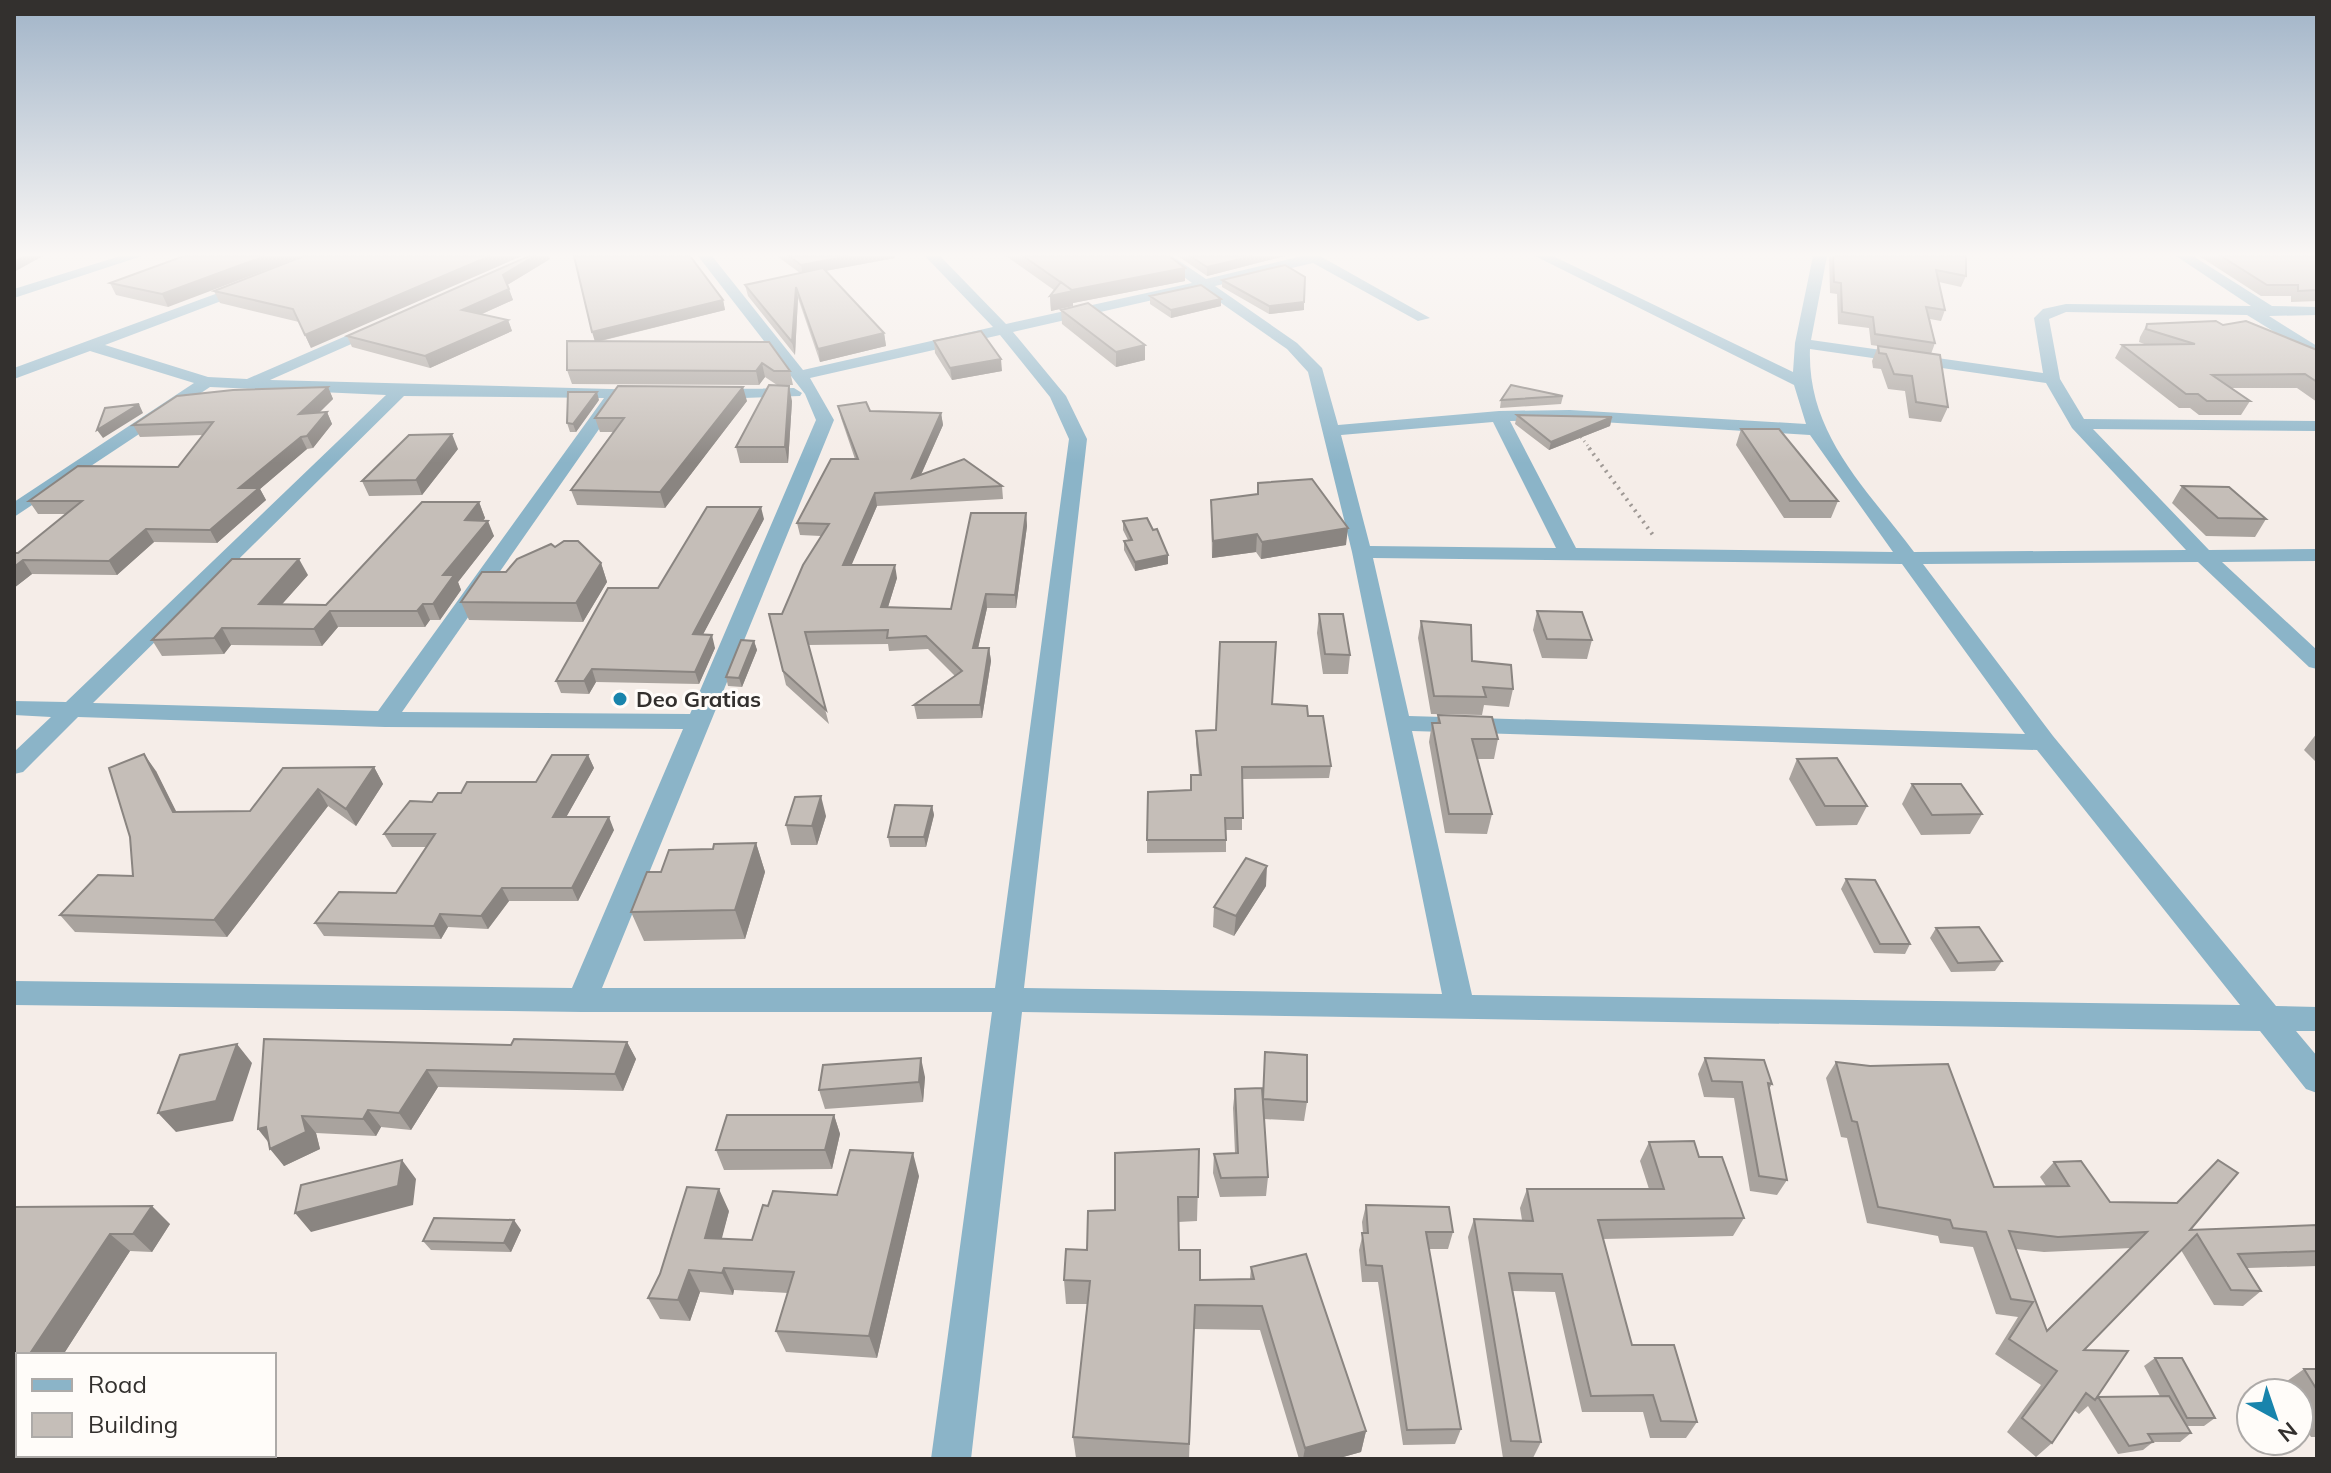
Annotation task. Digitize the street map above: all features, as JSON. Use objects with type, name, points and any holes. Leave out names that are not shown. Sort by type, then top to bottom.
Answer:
[{"type":"street","points":[[14,374],[147,325]]},
{"type":"street","points":[[250,383],[385,325]]},
{"type":"street","points":[[582,1000],[825,420],[806,385],[759,325]]},
{"type":"street","points":[[951,1459],[1078,439],[1072,417],[998,325]]},
{"type":"street","points":[[691,394],[806,385],[1026,325]]},
{"type":"street","points":[[1261,325],[1304,356],[1316,371],[1362,552],[1460,1008]]},
{"type":"street","points":[[1683,325],[1801,382]]},
{"type":"street","points":[[1807,325],[1801,382],[1816,430],[2044,742],[2317,1079]]},
{"type":"street","points":[[2042,325],[2052,379],[2078,424],[2203,556],[2317,662]]},
{"type":"street","points":[[2273,325],[2317,353]]},
{"type":"street","points":[[1803,343],[2052,379]]},
{"type":"street","points":[[91,346],[207,382],[400,391],[661,394]]},
{"type":"street","points":[[16,507],[207,382]]},
{"type":"street","points":[[14,766],[400,391]]},
{"type":"street","points":[[385,719],[615,394]]},
{"type":"street","points":[[1333,431],[1499,416],[1570,415],[1816,430]]},
{"type":"street","points":[[1499,416],[1569,554]]},
{"type":"street","points":[[2078,424],[2317,426]]},
{"type":"street","points":[[1362,552],[1910,558],[2317,555]]},
{"type":"street","points":[[14,708],[385,719],[701,722]]},
{"type":"street","points":[[1399,723],[2044,742]]},
{"type":"street","points":[[14,993],[582,1000],[1008,1000],[2317,1019]]},
{"type":"path","points":[[1570,415],[1580,438],[1668,555]]},
{"type":"building","points":[[300,325],[329,325],[305,335]]},
{"type":"building","points":[[373,325],[497,325],[425,356],[347,336]]},
{"type":"building","points":[[590,325],[622,325],[592,332]]},
{"type":"building","points":[[778,325],[793,325],[792,342]]},
{"type":"building","points":[[809,325],[876,325],[884,333],[818,349]]},
{"type":"building","points":[[1080,325],[1118,325],[1145,345],[1116,352]]},
{"type":"building","points":[[1874,325],[1930,325],[1935,343],[1875,334]]},
{"type":"building","points":[[2147,325],[2255,325],[2317,350],[2317,382],[2305,374],[2212,375],[2250,401],[2207,401],[2198,394],[2186,394],[2122,345],[2195,344],[2146,329]]},
{"type":"building","points":[[981,331],[1001,359],[950,368],[934,341]]},
{"type":"building","points":[[567,341],[769,342],[790,371],[774,371],[762,363],[756,371],[567,370]]},
{"type":"building","points":[[1878,346],[1940,355],[1948,407],[1916,402],[1912,376],[1894,374],[1886,354],[1879,353]]},
{"type":"building","points":[[769,385],[789,386],[785,447],[736,447]]},
{"type":"building","points":[[1511,385],[1563,396],[1501,400]]},
{"type":"building","points":[[618,386],[743,387],[660,492],[571,490],[624,418],[595,418]]},
{"type":"building","points":[[328,387],[299,414],[327,412],[307,436],[301,437],[239,488],[259,488],[210,530],[146,529],[109,561],[23,560],[14,567],[14,553],[18,553],[82,501],[29,501],[78,466],[178,467],[213,422],[133,425],[177,396],[233,390]]},
{"type":"building","points":[[568,392],[597,392],[573,424],[567,423]]},
{"type":"building","points":[[866,402],[870,411],[941,413],[912,478],[964,459],[1002,486],[875,493],[843,565],[895,565],[881,607],[951,609],[971,513],[1026,513],[1015,595],[986,594],[973,648],[989,648],[980,705],[914,705],[962,671],[926,636],[887,638],[888,630],[805,632],[826,710],[783,671],[769,614],[782,614],[803,565],[829,524],[797,523],[831,459],[858,459],[838,406]]},
{"type":"building","points":[[139,404],[97,430],[105,408]]},
{"type":"building","points":[[1517,415],[1612,417],[1551,442]]},
{"type":"building","points":[[1741,429],[1779,429],[1838,501],[1790,501]]},
{"type":"building","points":[[452,434],[416,480],[362,481],[409,435]]},
{"type":"building","points":[[1312,479],[1348,528],[1262,542],[1257,534],[1213,541],[1211,500],[1258,494],[1258,483]]},
{"type":"building","points":[[2182,486],[2229,487],[2266,519],[2218,518]]},
{"type":"building","points":[[422,502],[479,502],[465,520],[488,521],[443,575],[454,575],[433,604],[423,604],[417,611],[330,611],[314,629],[222,628],[214,638],[152,640],[232,559],[299,559],[259,604],[326,605]]},
{"type":"building","points":[[707,507],[761,507],[693,634],[712,635],[695,672],[592,669],[584,681],[556,681],[608,588],[658,588]]},
{"type":"building","points":[[1147,518],[1153,530],[1157,529],[1168,555],[1135,562],[1124,541],[1132,540],[1123,521]]},
{"type":"building","points":[[564,541],[578,541],[601,563],[576,603],[461,602],[482,572],[506,572],[517,559]]},
{"type":"building","points":[[1537,611],[1582,612],[1592,640],[1547,639]]},
{"type":"building","points":[[1319,614],[1343,614],[1350,655],[1325,654]]},
{"type":"building","points":[[1421,621],[1471,625],[1472,661],[1511,665],[1513,689],[1483,687],[1486,697],[1434,696]]},
{"type":"building","points":[[741,640],[754,641],[739,678],[726,677]]},
{"type":"building","points":[[1220,642],[1276,642],[1272,704],[1307,706],[1308,716],[1323,716],[1331,766],[1242,767],[1243,818],[1225,818],[1226,840],[1147,840],[1148,792],[1191,790],[1191,775],[1201,775],[1196,731],[1216,730]]},
{"type":"building","points":[[1438,715],[1492,717],[1498,739],[1472,739],[1492,814],[1449,814],[1432,723],[1440,723]]},
{"type":"building","points":[[144,754],[173,812],[250,811],[283,768],[374,767],[346,809],[318,789],[214,920],[60,915],[98,875],[133,876],[130,837],[109,768]]},
{"type":"building","points":[[552,755],[588,755],[553,817],[609,817],[572,888],[502,888],[481,916],[440,914],[434,926],[315,923],[339,892],[396,893],[435,834],[384,834],[410,801],[432,802],[438,793],[461,793],[467,782],[536,782]]},
{"type":"building","points":[[1837,758],[1867,806],[1825,806],[1797,759]]},
{"type":"building","points":[[1912,784],[1961,784],[1982,814],[1932,815]]},
{"type":"building","points":[[821,796],[812,826],[786,825],[795,797]]},
{"type":"building","points":[[895,805],[932,806],[924,837],[888,837]]},
{"type":"building","points":[[756,843],[735,910],[631,912],[647,872],[661,872],[669,850],[713,849],[714,844]]},
{"type":"building","points":[[1246,858],[1267,866],[1236,916],[1214,907]]},
{"type":"building","points":[[1846,879],[1875,880],[1910,944],[1880,944]]},
{"type":"building","points":[[1979,927],[2002,961],[1958,963],[1936,928]]},
{"type":"building","points":[[264,1039],[511,1045],[514,1039],[627,1042],[615,1074],[427,1070],[399,1113],[368,1110],[363,1119],[302,1116],[306,1132],[270,1149],[266,1127],[258,1129]]},
{"type":"building","points":[[237,1044],[216,1101],[158,1113],[180,1055]]},
{"type":"building","points":[[1265,1052],[1307,1055],[1307,1102],[1263,1099]]},
{"type":"building","points":[[921,1058],[919,1082],[819,1090],[823,1065]]},
{"type":"building","points":[[1705,1058],[1764,1060],[1772,1084],[1768,1083],[1787,1180],[1759,1176],[1742,1082],[1712,1081]]},
{"type":"building","points":[[1836,1062],[1870,1066],[1948,1064],[1994,1187],[2069,1186],[2054,1162],[2081,1161],[2110,1202],[2177,1203],[2218,1160],[2238,1173],[2190,1230],[2317,1225],[2317,1251],[2238,1254],[2261,1291],[2231,1290],[2197,1234],[2084,1350],[2128,1351],[2095,1400],[2086,1393],[2052,1443],[2022,1418],[2057,1371],[2009,1339],[2033,1302],[2011,1299],[1986,1232],[1953,1228],[1950,1220],[1878,1207],[1857,1122],[1852,1121]],"holes":[[[2009,1231],[2058,1237],[2147,1232],[2047,1331]]]},
{"type":"building","points":[[1262,1088],[1268,1177],[1221,1178],[1214,1154],[1238,1153],[1235,1089]]},
{"type":"building","points":[[727,1115],[834,1115],[825,1150],[716,1150]]},
{"type":"building","points":[[1694,1141],[1699,1157],[1722,1157],[1744,1218],[1598,1220],[1632,1345],[1674,1345],[1697,1422],[1661,1421],[1653,1395],[1591,1396],[1562,1274],[1509,1273],[1541,1442],[1511,1441],[1474,1219],[1533,1221],[1527,1189],[1664,1189],[1649,1142]]},
{"type":"building","points":[[1199,1149],[1198,1197],[1178,1197],[1179,1250],[1200,1250],[1200,1280],[1254,1279],[1251,1267],[1306,1254],[1366,1431],[1305,1448],[1262,1306],[1195,1305],[1189,1444],[1073,1437],[1090,1281],[1064,1280],[1066,1249],[1087,1250],[1088,1211],[1115,1210],[1115,1153]]},
{"type":"building","points":[[850,1150],[913,1153],[869,1336],[776,1331],[794,1272],[724,1268],[722,1273],[689,1270],[678,1300],[648,1298],[660,1274],[687,1187],[719,1189],[705,1238],[752,1240],[763,1205],[768,1206],[773,1191],[837,1195]]},
{"type":"building","points":[[402,1160],[398,1186],[295,1213],[301,1185]]},
{"type":"building","points":[[1366,1205],[1449,1207],[1453,1232],[1426,1232],[1461,1429],[1407,1430],[1382,1266],[1366,1265],[1362,1233],[1368,1233]]},
{"type":"building","points":[[152,1206],[133,1234],[110,1234],[30,1353],[16,1353],[16,1361],[14,1361],[14,1207]]},
{"type":"building","points":[[434,1218],[514,1220],[504,1243],[423,1241]]},
{"type":"building","points":[[2155,1358],[2182,1358],[2215,1418],[2187,1418]]},
{"type":"building","points":[[2304,1369],[2317,1369],[2317,1390],[2315,1377],[2309,1377]]},
{"type":"building","points":[[2169,1396],[2191,1433],[2148,1434],[2153,1442],[2129,1446],[2098,1397]]},
{"type":"place","name":"Deo Gratias","points":[[620,699]]}]
